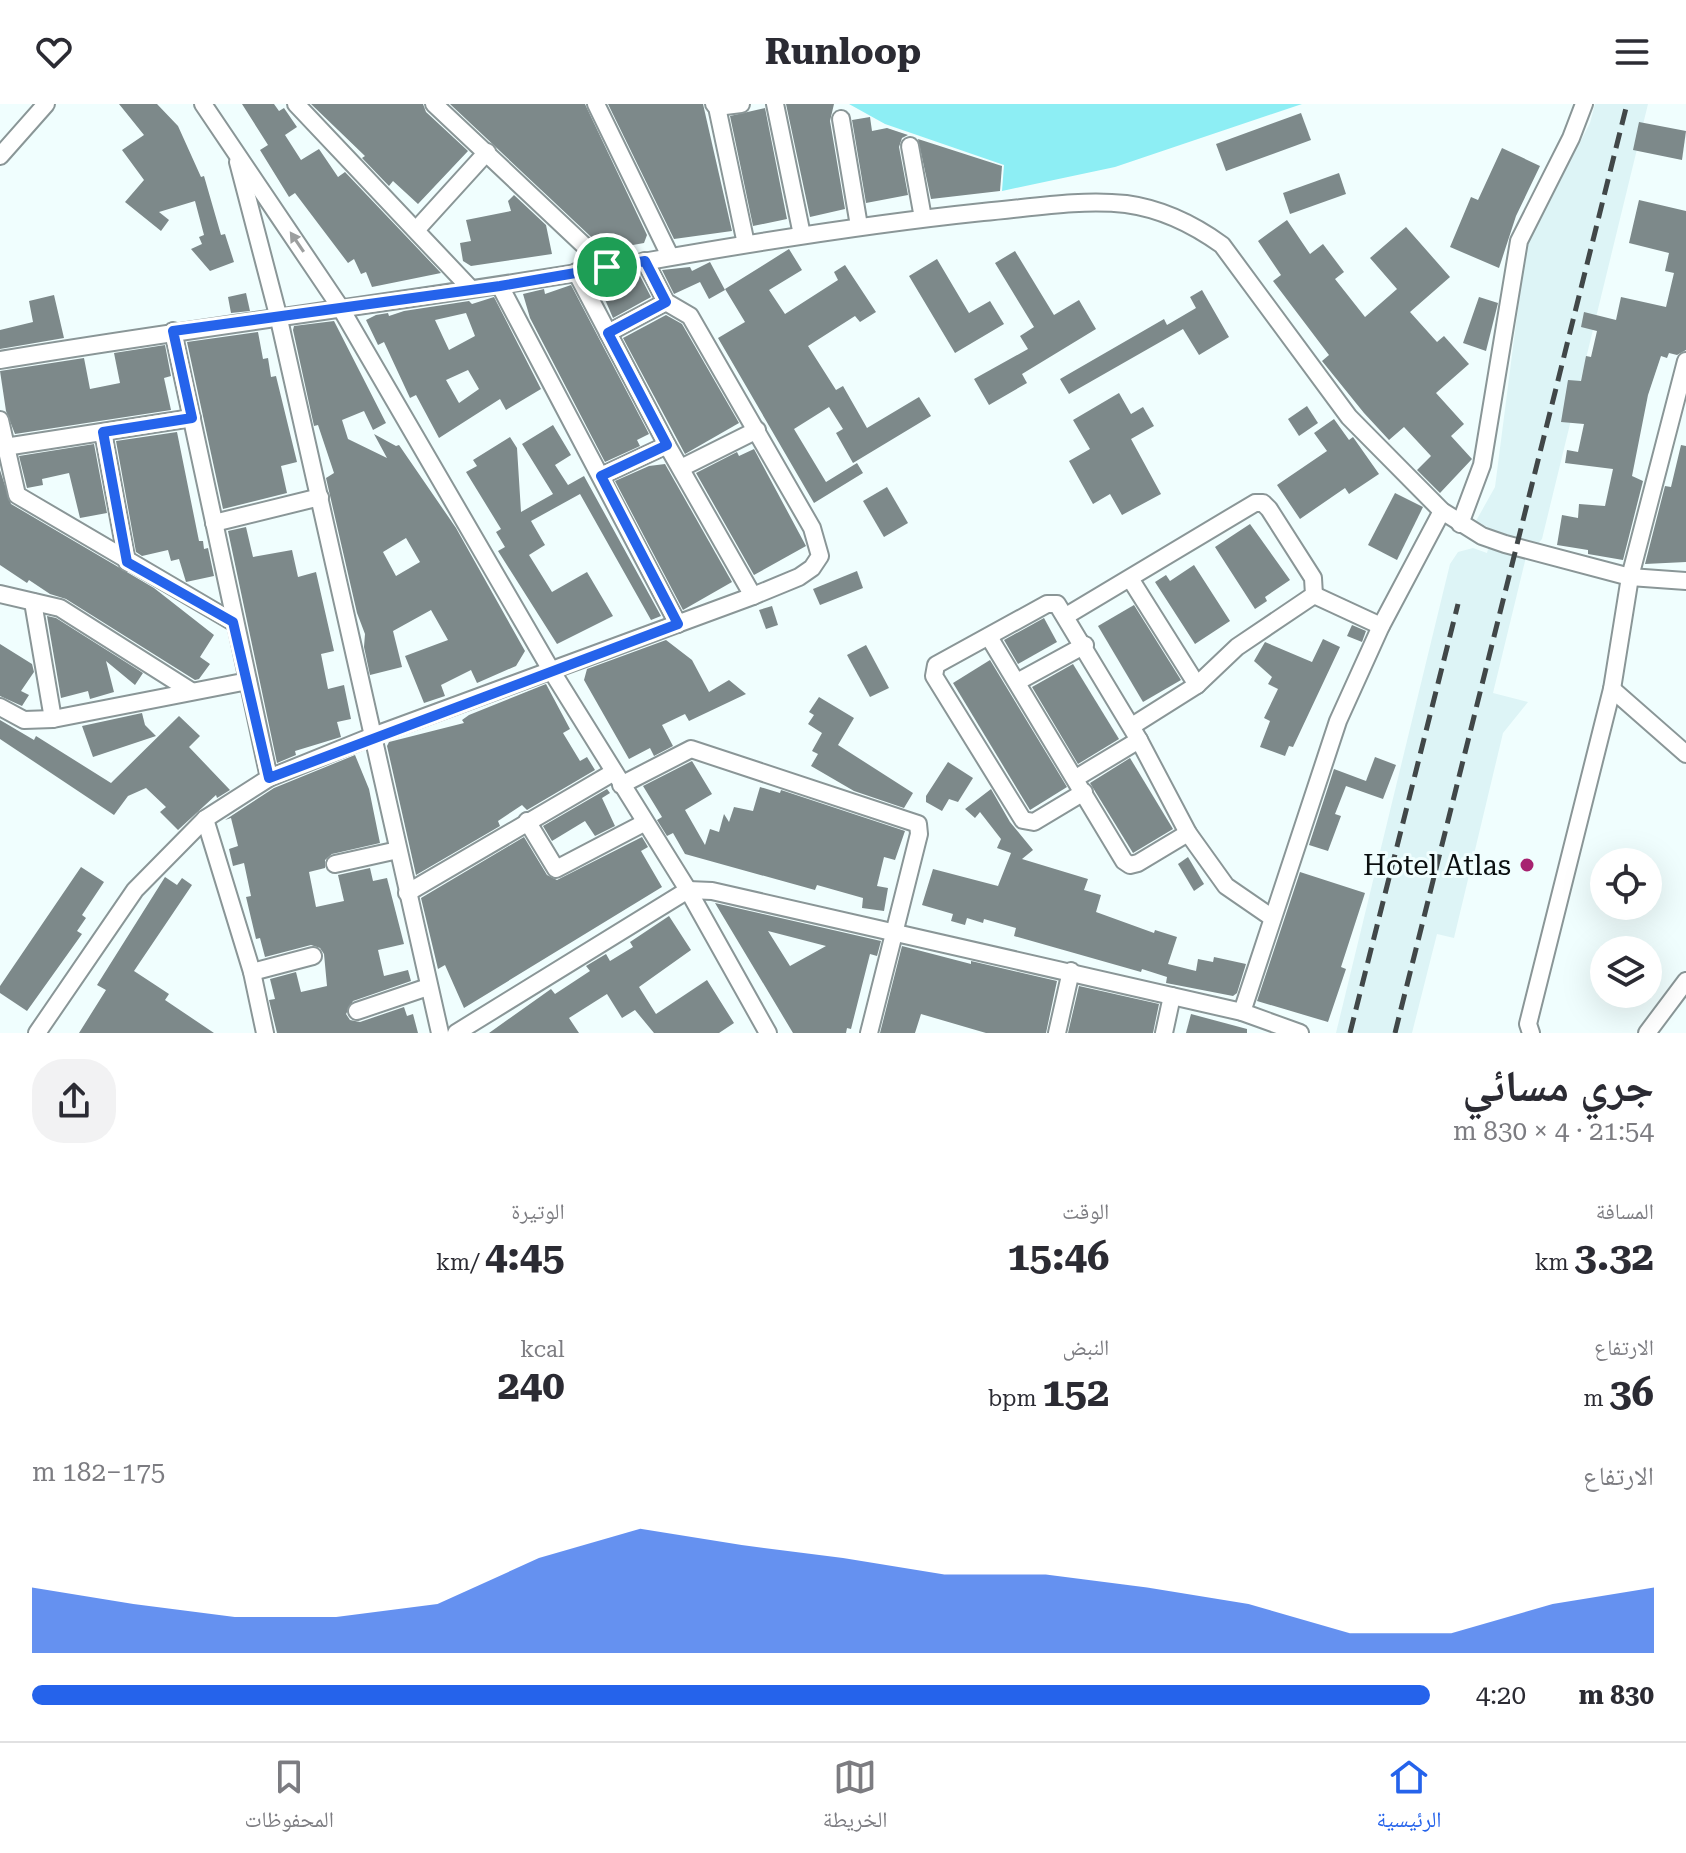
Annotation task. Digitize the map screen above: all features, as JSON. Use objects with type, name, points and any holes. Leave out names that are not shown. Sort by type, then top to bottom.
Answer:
[{"type":"street","points":[[0,156],[46,104]]},
{"type":"street","points":[[203,104],[340,307],[551,670],[688,890],[761,1031]]},
{"type":"street","points":[[296,104],[471,289]]},
{"type":"street","points":[[434,104],[607,267]]},
{"type":"street","points":[[596,104],[670,256]]},
{"type":"street","points":[[741,104],[715,105],[746,244]]},
{"type":"street","points":[[775,104],[802,235]]},
{"type":"street","points":[[1460,524],[1482,465],[1519,241],[1571,138],[1584,104]]},
{"type":"street","points":[[841,119],[859,226]]},
{"type":"street","points":[[910,146],[923,218]]},
{"type":"street","points":[[235,149],[278,315],[440,1033]]},
{"type":"street","points":[[417,229],[487,152]]},
{"type":"street","points":[[0,360],[278,315],[500,286],[859,226],[1084,202],[1153,210],[1196,226],[1222,245],[1349,417],[1442,511],[1460,524],[1505,544],[1630,577],[1686,581]]},
{"type":"street","points":[[37,1033],[135,890],[205,819],[269,778],[373,736],[753,596],[799,577],[812,568],[820,556],[812,528],[690,316],[666,302],[645,261]]},
{"type":"street","points":[[576,272],[667,445],[753,596]]},
{"type":"street","points":[[500,286],[678,624]]},
{"type":"street","points":[[608,333],[666,302]]},
{"type":"street","points":[[173,331],[233,622],[269,778]]},
{"type":"street","points":[[1531,1033],[1528,1024],[1612,689],[1630,577],[1686,364]]},
{"type":"street","points":[[5,447],[192,418]]},
{"type":"street","points":[[0,420],[17,495],[233,622]]},
{"type":"street","points":[[681,468],[757,430]]},
{"type":"street","points":[[103,432],[127,562]]},
{"type":"street","points":[[601,476],[667,445]]},
{"type":"street","points":[[214,523],[320,497]]},
{"type":"street","points":[[1066,616],[1131,580],[1246,507],[1263,503],[1313,578],[1314,595]]},
{"type":"street","points":[[1242,1012],[1338,721],[1381,626],[1442,511]]},
{"type":"street","points":[[1131,580],[1197,685]]},
{"type":"street","points":[[0,594],[60,608],[191,691]]},
{"type":"street","points":[[1314,595],[1381,626]]},
{"type":"street","points":[[1271,917],[1226,886],[1188,833],[1136,733],[1085,645],[1066,616],[1052,602],[936,665],[934,676],[1023,820],[1034,822],[1136,733],[1197,685],[1237,647],[1314,595]]},
{"type":"street","points":[[33,602],[53,719]]},
{"type":"street","points":[[989,637],[1130,865],[1188,833]]},
{"type":"street","points":[[1017,682],[1085,645]]},
{"type":"street","points":[[0,707],[24,720],[53,719],[248,681]]},
{"type":"street","points":[[1612,689],[1686,754]]},
{"type":"street","points":[[407,893],[527,821],[691,749],[914,820],[918,824],[919,834],[869,1033]]},
{"type":"street","points":[[205,819],[252,972],[265,1033]]},
{"type":"street","points":[[527,821],[556,869],[644,823]]},
{"type":"street","points":[[335,864],[398,850]]},
{"type":"street","points":[[456,1033],[688,890],[712,891],[1071,971],[1242,1012],[1300,1033]]},
{"type":"street","points":[[252,972],[313,956]]},
{"type":"street","points":[[1057,1033],[1071,971]]},
{"type":"street","points":[[1647,1033],[1686,981]]},
{"type":"street","points":[[357,1011],[428,987]]},
{"type":"street","points":[[1164,1033],[1172,996]]},
{"type":"shaded area","points":[[849,104],[1302,104],[1115,167],[1002,191],[1004,165],[885,124]]},
{"type":"shaded area","points":[[1595,104],[1648,104],[1542,539],[1526,557],[1493,693],[1528,702],[1503,733],[1454,938],[1437,934],[1412,1033],[1336,1033],[1450,564],[1458,552],[1473,548],[1487,553],[1493,530],[1476,521],[1495,487],[1526,246],[1590,123]]},
{"type":"building","points":[[119,104],[157,104],[178,126],[201,177],[204,176],[221,235],[225,234],[234,262],[210,271],[191,249],[202,244],[199,237],[204,235],[195,201],[159,212],[169,220],[161,231],[125,202],[144,180],[122,150],[144,135]]},
{"type":"building","points":[[242,104],[274,104],[279,111],[284,108],[297,127],[285,135],[301,160],[319,149],[338,177],[345,172],[441,273],[372,287],[366,272],[361,274],[354,259],[348,263],[295,193],[289,197],[260,150],[268,145]]},
{"type":"building","points":[[311,104],[423,104],[426,112],[468,151],[418,204],[393,181],[389,186],[362,158],[365,156]]},
{"type":"building","points":[[450,104],[585,104],[647,235],[644,243],[605,250]]},
{"type":"building","points":[[608,104],[703,104],[732,231],[674,239]]},
{"type":"building","points":[[786,104],[834,104],[830,121],[845,209],[810,217]]},
{"type":"building","points":[[765,108],[787,219],[753,226],[730,116]]},
{"type":"building","points":[[1301,113],[1311,140],[1226,171],[1216,144]]},
{"type":"building","points":[[870,117],[872,131],[887,128],[908,135],[902,138],[899,147],[908,195],[866,203],[852,120]]},
{"type":"building","points":[[1639,122],[1686,131],[1682,160],[1633,150]]},
{"type":"building","points":[[918,139],[1002,166],[1000,191],[931,199]]},
{"type":"building","points":[[1502,148],[1540,166],[1516,216],[1499,268],[1450,247],[1471,197],[1478,200]]},
{"type":"building","points":[[1339,173],[1346,194],[1290,214],[1283,193]]},
{"type":"building","points":[[514,195],[546,225],[552,254],[471,266],[463,261],[460,243],[471,241],[466,220],[511,211],[508,201]]},
{"type":"building","points":[[1639,200],[1686,211],[1686,350],[1677,355],[1669,353],[1667,358],[1661,356],[1648,395],[1632,476],[1643,481],[1623,560],[1557,545],[1562,515],[1578,518],[1579,504],[1605,506],[1613,469],[1565,463],[1567,450],[1578,452],[1584,424],[1561,422],[1568,380],[1581,381],[1586,356],[1591,357],[1597,331],[1581,327],[1584,312],[1616,320],[1621,297],[1666,307],[1674,273],[1665,271],[1669,253],[1629,243]]},
{"type":"building","points":[[1287,220],[1310,254],[1323,244],[1344,272],[1335,279],[1365,317],[1397,289],[1370,258],[1406,227],[1450,277],[1410,312],[1437,342],[1444,336],[1469,364],[1436,393],[1464,424],[1451,436],[1472,459],[1440,493],[1417,470],[1431,456],[1404,427],[1389,440],[1364,413],[1322,361],[1329,355],[1273,281],[1281,275],[1258,241]]},
{"type":"building","points":[[789,249],[802,270],[769,290],[785,314],[838,280],[834,272],[845,265],[876,312],[860,322],[855,316],[808,346],[836,390],[843,386],[867,428],[919,397],[931,416],[853,463],[836,433],[843,429],[829,407],[794,429],[826,482],[857,463],[863,473],[814,503],[718,338],[745,322],[725,289]]},
{"type":"building","points":[[1015,251],[1054,315],[1079,300],[1096,329],[1022,374],[1027,383],[989,405],[974,379],[1028,349],[1020,336],[1034,327],[995,263]]},
{"type":"building","points":[[937,259],[969,313],[990,301],[1004,324],[955,353],[909,276]]},
{"type":"building","points":[[710,262],[725,290],[709,299],[700,282],[674,294],[662,270],[690,267],[692,271]]},
{"type":"building","points":[[639,274],[651,297],[613,318],[597,281]]},
{"type":"building","points":[[571,285],[649,434],[637,440],[640,446],[605,462],[530,318],[523,294],[544,289],[545,294]]},
{"type":"building","points":[[1202,290],[1229,337],[1199,355],[1183,329],[1069,394],[1060,379],[1164,319],[1167,325],[1196,308],[1190,297]]},
{"type":"building","points":[[246,293],[250,311],[231,313],[228,297]]},
{"type":"building","points":[[54,295],[64,338],[0,349],[0,330],[33,322],[29,301]]},
{"type":"building","points":[[494,297],[541,389],[506,410],[500,399],[439,438],[416,395],[410,398],[384,342],[378,345],[366,320],[388,313],[389,316],[469,301],[472,304]],"holes":[[[466,313],[475,336],[449,350],[435,320]],[[468,370],[479,389],[459,403],[446,380]]]},
{"type":"building","points":[[1479,297],[1498,303],[1486,351],[1463,343]]},
{"type":"building","points":[[666,315],[682,324],[739,423],[685,454],[623,338]]},
{"type":"building","points":[[334,321],[386,423],[373,430],[364,411],[342,420],[348,439],[387,458],[374,434],[399,445],[456,528],[525,651],[516,666],[477,683],[471,670],[441,685],[445,696],[424,703],[405,656],[448,640],[431,610],[393,631],[402,667],[370,675],[364,647],[365,634],[357,613],[326,478],[334,473],[318,425],[314,426],[294,326]],"holes":[[[406,538],[420,562],[396,576],[383,552]]]},
{"type":"building","points":[[258,332],[263,359],[268,358],[271,377],[276,376],[297,462],[281,466],[287,493],[223,509],[187,342]]},
{"type":"building","points":[[165,345],[171,376],[164,378],[171,410],[15,434],[6,411],[0,371],[84,358],[90,389],[120,383],[114,353]]},
{"type":"building","points":[[1119,393],[1131,414],[1143,407],[1154,426],[1131,439],[1161,494],[1122,515],[1110,494],[1093,504],[1069,461],[1090,449],[1073,420]]},
{"type":"building","points":[[1307,406],[1318,423],[1299,436],[1288,419]]},
{"type":"building","points":[[1334,419],[1349,440],[1353,437],[1379,474],[1349,494],[1345,488],[1300,519],[1277,485],[1327,451],[1314,433]]},
{"type":"building","points":[[553,425],[571,455],[555,465],[568,485],[584,476],[661,616],[651,620],[580,494],[531,521],[545,545],[529,555],[552,592],[587,572],[613,616],[557,644],[498,551],[505,547],[496,532],[501,529],[466,472],[477,466],[473,460],[510,437],[517,448],[521,512],[553,494],[522,444]]},
{"type":"building","points":[[177,432],[199,541],[203,541],[204,549],[208,548],[214,576],[186,582],[179,559],[171,561],[168,550],[142,556],[136,552],[116,441]]},
{"type":"building","points":[[94,444],[107,513],[80,518],[69,473],[42,479],[43,485],[27,488],[19,456]]},
{"type":"building","points":[[1681,445],[1686,446],[1686,562],[1645,564],[1665,486],[1671,487]]},
{"type":"building","points":[[754,449],[806,546],[754,575],[696,473],[737,452],[739,456]]},
{"type":"building","points":[[665,464],[732,582],[683,610],[615,481],[649,466]]},
{"type":"building","points":[[0,470],[11,504],[154,588],[214,635],[200,657],[210,664],[199,679],[195,680],[66,599],[50,594],[29,580],[27,583],[0,565]]},
{"type":"building","points":[[887,487],[908,523],[884,537],[863,501]]},
{"type":"building","points":[[1395,493],[1423,507],[1397,560],[1368,545]]},
{"type":"building","points":[[1250,524],[1290,580],[1265,597],[1267,601],[1255,609],[1215,547]]},
{"type":"building","points":[[246,527],[253,557],[292,550],[298,577],[316,572],[334,651],[321,654],[328,689],[344,685],[351,719],[337,722],[341,737],[295,751],[296,755],[277,763],[228,531]]},
{"type":"building","points":[[1194,565],[1230,621],[1195,644],[1155,582],[1166,575],[1170,581]]},
{"type":"building","points":[[857,571],[863,588],[820,605],[813,589]]},
{"type":"building","points":[[1134,605],[1181,680],[1143,702],[1098,626]]},
{"type":"building","points":[[772,606],[778,625],[766,629],[759,610]]},
{"type":"building","points":[[47,616],[56,618],[143,673],[135,685],[106,661],[114,692],[90,699],[88,691],[61,698]]},
{"type":"building","points":[[1044,618],[1057,642],[1018,664],[1004,640]]},
{"type":"building","points":[[1352,625],[1366,631],[1362,642],[1347,636]]},
{"type":"building","points":[[1323,639],[1340,647],[1293,747],[1289,746],[1285,756],[1260,747],[1270,721],[1264,718],[1278,689],[1268,684],[1272,677],[1254,661],[1265,642],[1312,662]]},
{"type":"building","points":[[666,640],[692,660],[709,692],[729,680],[746,694],[689,721],[685,714],[662,725],[673,746],[654,756],[650,748],[629,759],[584,680],[587,669]]},
{"type":"building","points":[[0,644],[32,664],[34,672],[21,691],[29,695],[22,706],[0,696]]},
{"type":"building","points":[[866,645],[889,688],[870,697],[847,655]]},
{"type":"building","points":[[990,660],[1067,787],[1030,810],[953,683]]},
{"type":"building","points":[[1073,664],[1119,739],[1078,764],[1032,687]]},
{"type":"building","points":[[546,684],[570,729],[563,733],[580,761],[587,757],[595,770],[527,810],[522,805],[498,821],[500,826],[416,875],[387,746],[389,742],[464,723],[462,720],[469,715]]},
{"type":"building","points":[[819,697],[854,718],[838,745],[913,793],[904,808],[854,791],[811,766],[818,754],[812,751],[822,733],[808,724],[814,715],[809,712]]},
{"type":"building","points":[[142,713],[145,725],[156,736],[93,757],[82,726]]},
{"type":"building","points":[[179,716],[200,736],[189,747],[230,790],[217,798],[216,795],[178,830],[160,812],[166,807],[146,788],[128,796],[114,815],[0,739],[0,720],[34,740],[36,736],[111,783]]},
{"type":"building","points":[[355,755],[369,789],[380,843],[332,854],[325,860],[325,868],[309,872],[316,907],[344,901],[338,875],[370,868],[373,881],[387,878],[404,944],[378,950],[384,976],[408,970],[411,981],[353,1001],[346,1014],[350,1020],[360,1022],[404,1007],[407,1016],[413,1014],[418,1033],[277,1033],[269,1000],[275,999],[270,979],[296,972],[301,992],[327,986],[324,954],[320,948],[311,945],[265,957],[260,938],[256,939],[246,897],[251,896],[244,863],[233,866],[229,849],[238,846],[231,818],[225,820],[274,788]]},
{"type":"building","points":[[1375,757],[1396,765],[1383,799],[1346,786],[1335,814],[1341,816],[1328,851],[1309,845],[1334,769],[1366,781]]},
{"type":"building","points":[[1130,758],[1173,829],[1133,853],[1090,783]]},
{"type":"building","points":[[692,761],[712,794],[685,810],[705,845],[710,829],[719,832],[724,814],[729,822],[734,807],[753,811],[760,787],[780,793],[781,790],[905,831],[895,860],[884,857],[877,886],[888,888],[884,911],[862,908],[863,898],[817,885],[815,890],[685,854],[673,833],[667,836],[657,820],[662,817],[643,786]]},
{"type":"building","points":[[948,762],[973,778],[958,802],[949,799],[942,811],[926,802],[926,796]]},
{"type":"building","points":[[607,789],[610,793],[602,798],[615,826],[595,836],[585,821],[552,841],[543,826]]},
{"type":"building","points":[[991,789],[1010,822],[1033,850],[1022,859],[1088,879],[1084,890],[1101,895],[1096,912],[1154,933],[1155,930],[1177,937],[1168,964],[1196,971],[1198,959],[1213,962],[1214,957],[1246,964],[1237,993],[1233,996],[1166,983],[1167,977],[1142,969],[1141,972],[1014,936],[1016,928],[984,919],[983,923],[967,918],[965,925],[951,921],[953,914],[922,905],[933,869],[998,886],[1011,853],[997,848],[1001,839],[980,812],[975,818],[965,809]]},
{"type":"building","points":[[524,837],[547,875],[557,880],[642,837],[648,847],[641,851],[662,887],[464,1008],[445,965],[438,969],[421,898]]},
{"type":"building","points":[[1188,857],[1204,884],[1194,891],[1178,864]]},
{"type":"building","points":[[81,867],[104,882],[82,915],[86,918],[77,931],[82,934],[27,1011],[0,993],[0,986]]},
{"type":"building","points":[[1300,872],[1365,893],[1341,967],[1346,969],[1328,1022],[1257,1001]]},
{"type":"building","points":[[165,877],[177,885],[182,878],[192,885],[134,971],[169,994],[165,1000],[214,1033],[79,1033],[106,990],[97,985]]},
{"type":"building","points":[[715,903],[881,941],[877,956],[870,954],[851,1029],[847,1028],[846,1033],[793,1033]],"holes":[[[768,931],[826,946],[790,966]]]},
{"type":"building","points":[[669,916],[691,950],[639,987],[656,1014],[707,980],[734,1023],[719,1033],[654,1033],[635,1010],[622,1018],[607,994],[569,1018],[579,1033],[489,1033],[551,989],[555,994],[590,971],[586,966],[606,954],[610,961],[633,947],[630,942]]},
{"type":"building","points":[[902,946],[1057,981],[1046,1033],[986,1033],[921,1014],[915,1033],[880,1033]]},
{"type":"building","points":[[1079,986],[1159,1004],[1153,1033],[1068,1033]]},
{"type":"building","points":[[1191,1014],[1247,1029],[1247,1033],[1186,1033]]},
{"type":"railway","points":[[1395,1033],[1627,104]]},
{"type":"railway","points":[[1350,1033],[1458,604]]},
{"type":"place","name":"Hotel Atlas","points":[[1527,865]]},
{"type":"route","points":[[645,261],[666,302],[608,333],[667,445],[601,476],[678,624],[373,736],[269,778],[233,622],[127,562],[103,432],[192,418],[173,331],[500,286],[607,267],[645,261]]}]
